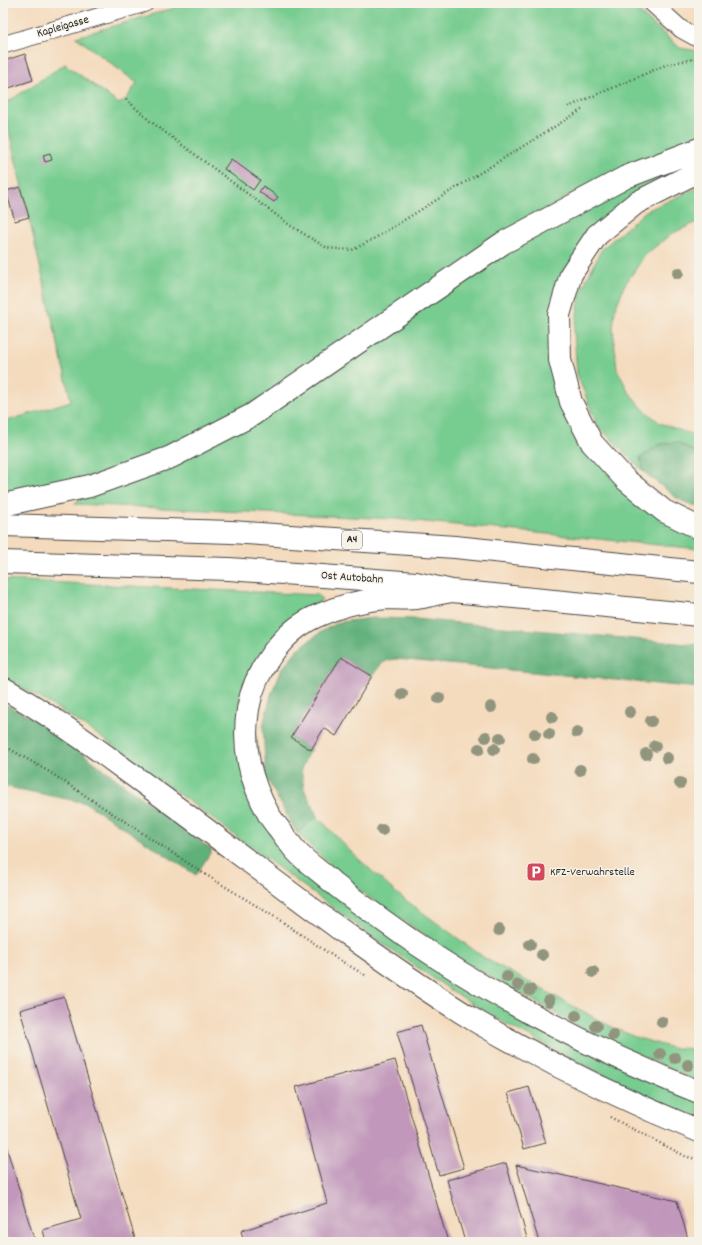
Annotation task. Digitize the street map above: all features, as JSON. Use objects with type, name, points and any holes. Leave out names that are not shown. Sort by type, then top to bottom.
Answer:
[{"type":"highway","points":[[3,505],[90,486],[171,457],[252,415],[503,243],[626,177],[699,149]]},
{"type":"highway","points":[[699,173],[691,175],[636,203],[597,235],[571,274],[559,316],[560,360],[571,402],[592,443],[626,480],[664,511],[699,528]]},
{"type":"highway","name":"A4","points":[[3,525],[239,532],[455,547],[699,572]]},
{"type":"highway","name":"Ost Autobahn","points":[[3,562],[229,569],[416,583],[452,591],[699,615]]},
{"type":"highway","points":[[452,591],[415,598],[386,598],[348,604],[333,609],[314,617],[298,628],[273,652],[262,668],[254,685],[249,702],[246,734],[247,760],[252,780],[270,817],[297,852],[359,904],[444,962],[491,991],[555,1026],[668,1080],[699,1092]]},
{"type":"highway","points":[[3,688],[65,726],[145,783],[342,931],[478,1022],[541,1057],[648,1110],[699,1131]]},
{"type":"street","name":"Kapleigasse","points":[[3,45],[145,3]]},
{"type":"street","points":[[652,3],[681,29],[699,39]]},
{"type":"path","points":[[568,107],[668,64],[699,58]]},
{"type":"path","points":[[126,99],[150,121],[291,226],[327,248],[352,250],[372,240],[583,109]]},
{"type":"path","points":[[3,745],[51,773],[239,895]]},
{"type":"green space","points":[[191,3],[629,3],[680,48],[699,51],[699,138],[585,186],[507,233],[257,402],[195,437],[105,474],[3,494],[3,422],[71,401],[3,105],[65,64],[119,104],[126,99],[137,83],[76,37]]},
{"type":"green space","points":[[699,158],[699,165],[595,224],[551,369],[566,419],[594,458],[699,537],[699,549],[395,519],[74,504],[80,499],[102,492],[500,256],[594,203]]},
{"type":"green space","points":[[699,187],[699,221],[671,234],[645,255],[624,286],[615,310],[613,328],[617,369],[628,391],[642,408],[660,423],[699,437],[699,454],[677,442],[641,458],[644,472],[597,425],[577,374],[574,331],[581,291],[601,250],[646,211]]},
{"type":"green space","points":[[677,442],[699,454],[699,508],[678,499],[644,472],[640,458],[659,444]]},
{"type":"green space","points":[[3,580],[318,595],[322,600],[310,608],[248,679],[268,827],[380,928],[699,1100],[699,1118],[640,1093],[580,1063],[506,1024],[449,989],[374,938],[111,744],[62,711],[3,677]]},
{"type":"green space","points":[[373,618],[415,619],[699,645],[699,688],[396,659],[384,662],[372,676],[341,657],[291,737],[311,750],[309,751],[301,769],[304,789],[317,816],[297,833],[266,777],[263,726],[272,692],[282,669],[297,650],[322,631],[340,622]]},
{"type":"green space","points":[[3,703],[43,724],[212,850],[196,875],[86,803],[3,786]]},
{"type":"green space","points":[[317,816],[350,851],[396,893],[486,959],[610,1026],[635,1037],[672,1048],[699,1049],[699,1082],[589,1032],[465,962],[361,892],[332,867],[297,833]]},
{"type":"building","points":[[25,54],[33,80],[3,90],[3,61]]},
{"type":"building","points":[[50,153],[52,160],[45,162],[43,155]]},
{"type":"building","points":[[231,159],[260,180],[253,190],[224,169]]},
{"type":"building","points":[[263,186],[278,197],[274,202],[259,192]]},
{"type":"building","points":[[20,187],[29,217],[15,221],[6,191]]},
{"type":"building","points":[[341,657],[372,676],[336,736],[324,728],[311,750],[291,737]]},
{"type":"building","points":[[64,997],[136,1242],[46,1242],[43,1230],[81,1219],[20,1010]]},
{"type":"building","points":[[421,1025],[464,1168],[439,1175],[397,1032]]},
{"type":"building","points":[[395,1060],[448,1242],[244,1242],[241,1231],[327,1203],[296,1087]]},
{"type":"building","points":[[529,1087],[546,1143],[524,1149],[508,1093]]},
{"type":"building","points":[[3,1136],[35,1242],[3,1242]]},
{"type":"building","points":[[506,1163],[528,1242],[465,1242],[447,1180]]},
{"type":"building","points":[[516,1165],[677,1201],[689,1242],[539,1242]]},
{"type":"place","name":"KFZ-Verwahrstelle","points":[[536,872]]}]
